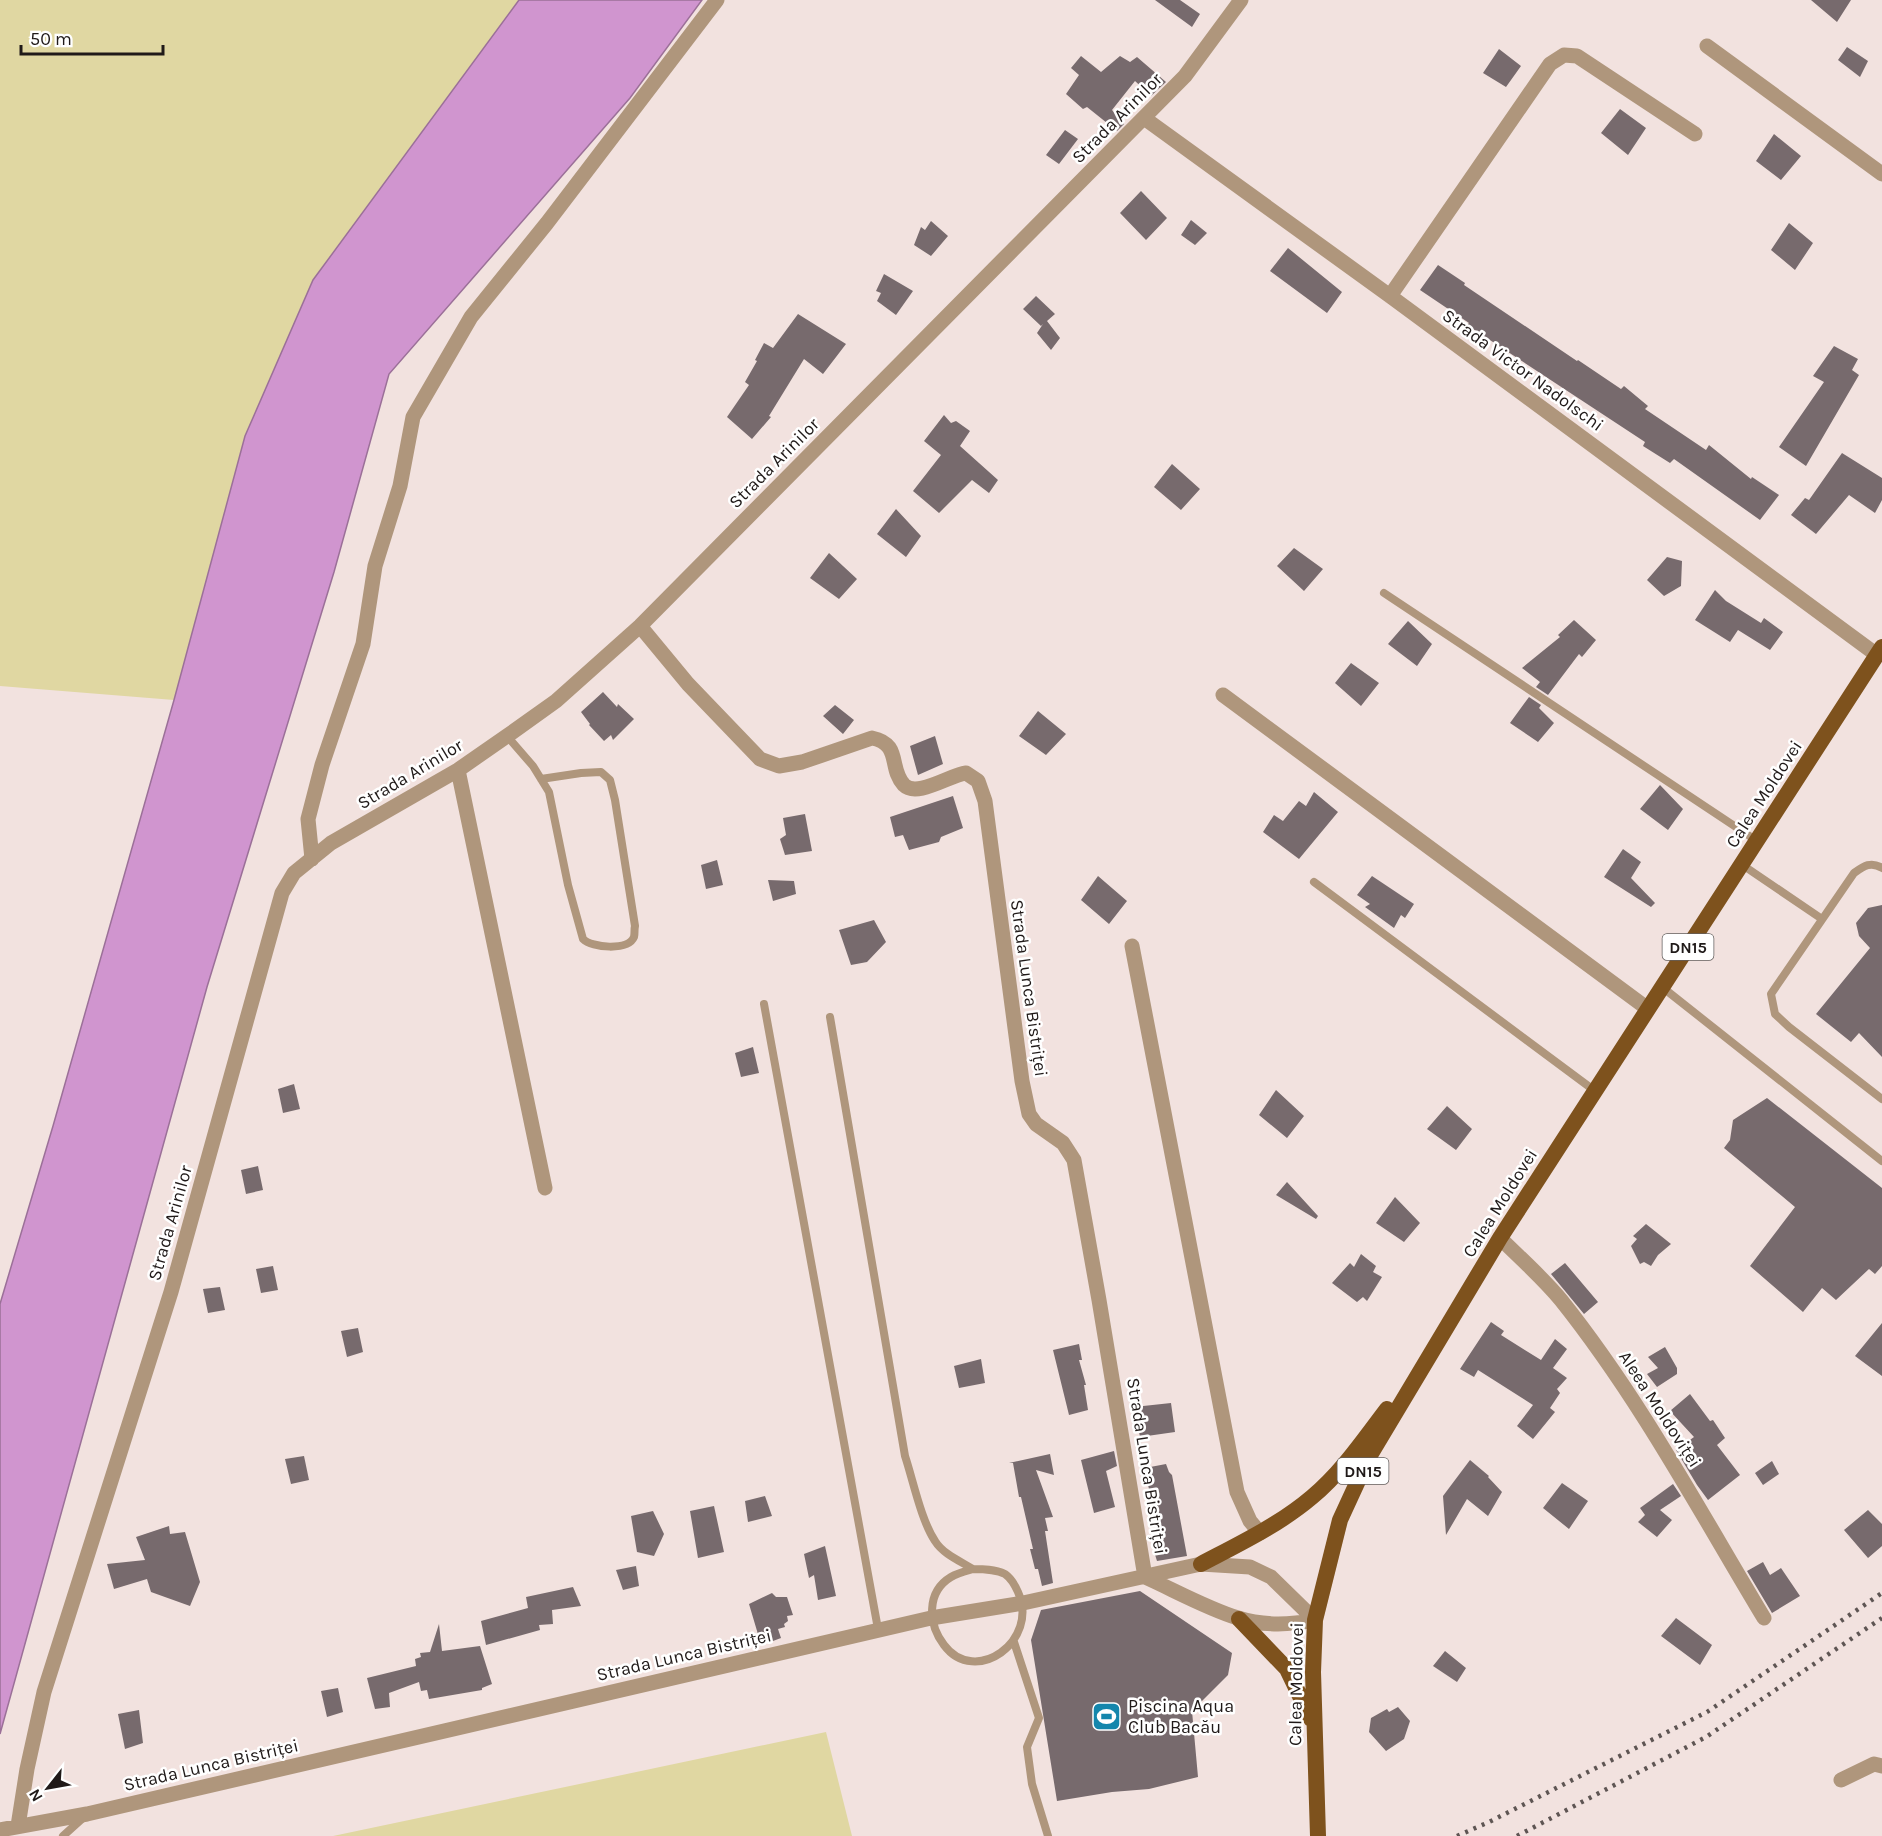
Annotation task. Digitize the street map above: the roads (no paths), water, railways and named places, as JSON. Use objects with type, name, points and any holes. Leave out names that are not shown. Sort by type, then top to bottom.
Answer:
[{"type":"main road","name":"Calea Moldovei","points":[[1318,1836],[1313,1672],[1316,1620],[1340,1520],[1369,1457],[1500,1238],[1880,651]]},
{"type":"main road","points":[[1201,1564],[1260,1533],[1312,1497],[1350,1458],[1442,1336]]},
{"type":"main road","points":[[1239,1619],[1287,1669],[1314,1725]]},
{"type":"street","points":[[312,859],[309,819],[322,765],[363,644],[375,566],[400,486],[413,417],[471,317],[554,214],[717,0]]},
{"type":"street","name":"Strada Arinilor","points":[[18,1826],[27,1769],[44,1692],[171,1292],[282,893],[294,873],[331,843],[458,770],[507,736],[556,701],[640,626],[1185,76],[1241,0]]},
{"type":"street","points":[[1707,46],[1882,174]]},
{"type":"street","points":[[1390,296],[1550,64],[1564,55],[1577,56],[1695,134]]},
{"type":"street","name":"Strada Victor Nadolschi","points":[[1144,118],[1880,651]]},
{"type":"street","name":"Strada Lunca Bistriței","points":[[0,1830],[87,1814],[878,1629],[1023,1603],[1145,1576],[1100,1300],[1074,1160],[1063,1143],[1036,1124],[1029,1114],[1022,1081],[985,801],[978,781],[966,773],[958,774],[923,789],[911,789],[904,785],[890,748],[883,740],[872,738],[802,762],[778,765],[760,759],[688,684],[640,626]]},
{"type":"street","points":[[1223,695],[1648,1009]]},
{"type":"street","points":[[458,770],[545,1188]]},
{"type":"street","points":[[1132,946],[1237,1492],[1250,1521],[1260,1533]]},
{"type":"street","name":"Aleea Moldoviței","points":[[1500,1238],[1559,1298],[1615,1373],[1666,1450],[1764,1618]]},
{"type":"street","points":[[1145,1576],[1201,1564],[1250,1567],[1271,1577],[1316,1620]]},
{"type":"street","points":[[1145,1576],[1239,1619],[1275,1624],[1296,1624],[1316,1620]]},
{"type":"street","points":[[1841,1780],[1874,1764],[1882,1766]]},
{"type":"lane","points":[[1384,592],[1757,841]]},
{"type":"lane","points":[[507,736],[533,766],[541,779],[549,792],[568,885],[583,939],[588,944],[600,946],[614,946],[629,942],[634,937],[635,926],[610,780],[601,772],[541,779]]},
{"type":"lane","points":[[1742,864],[1822,919]]},
{"type":"lane","points":[[1882,868],[1873,864],[1854,873],[1771,994],[1775,1014],[1882,1098]]},
{"type":"lane","points":[[1314,882],[1595,1091]]},
{"type":"lane","points":[[1662,987],[1882,1161]]},
{"type":"lane","points":[[764,1004],[878,1629]]},
{"type":"lane","points":[[830,1017],[905,1456],[927,1525],[935,1542],[946,1553],[973,1569]]},
{"type":"lane","points":[[973,1569],[994,1570],[1005,1574],[1014,1582],[1023,1603],[1023,1623],[1014,1642],[996,1656],[981,1661],[965,1661],[950,1654],[939,1638],[931,1618],[934,1597],[941,1586],[952,1576],[973,1569]]},
{"type":"lane","points":[[1014,1642],[1039,1718],[1028,1747],[1032,1784],[1048,1836]]},
{"type":"lane","points":[[63,1836],[87,1814]]},
{"type":"railway","points":[[1457,1836],[1707,1712],[1882,1593]]},
{"type":"railway","points":[[1517,1836],[1706,1737],[1882,1618]]},
{"type":"place","name":"Piscina Aqua Club Bacău","points":[[1107,1716]]}]
